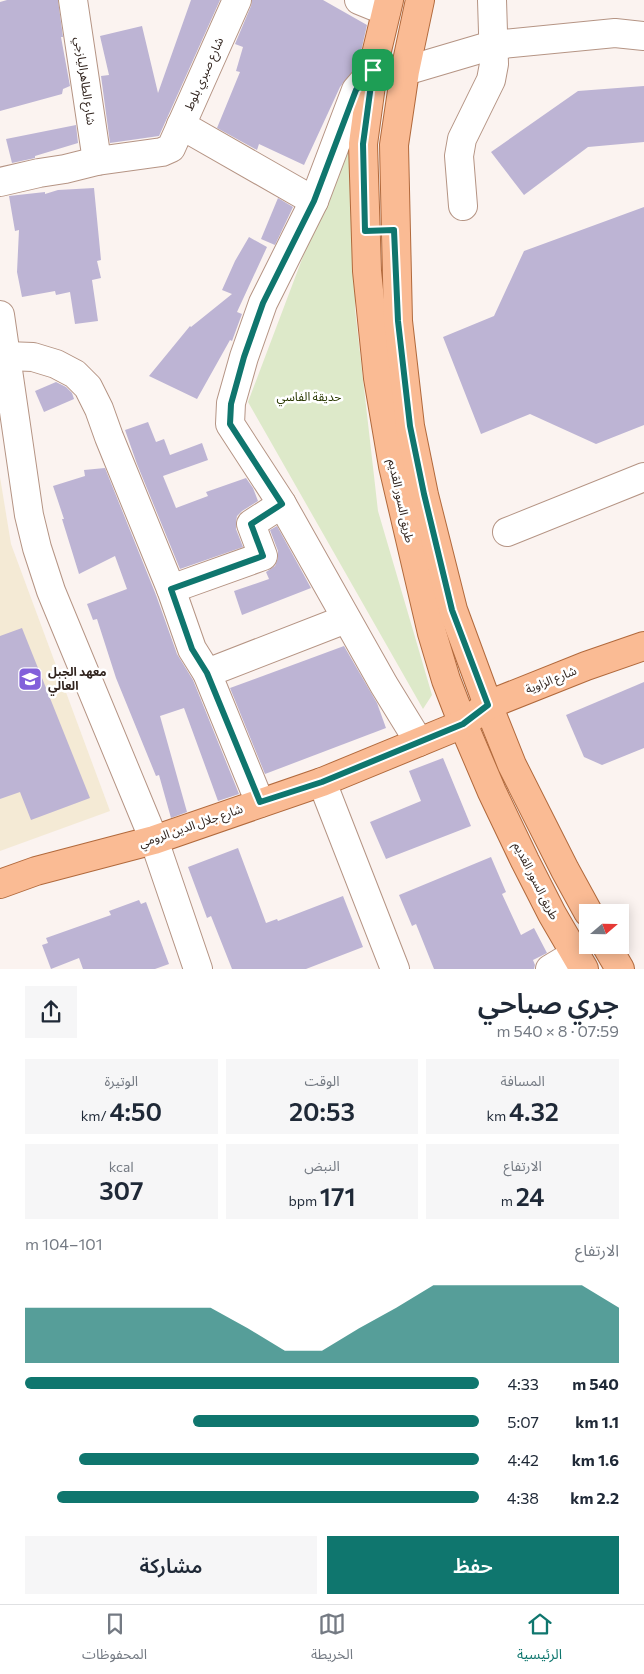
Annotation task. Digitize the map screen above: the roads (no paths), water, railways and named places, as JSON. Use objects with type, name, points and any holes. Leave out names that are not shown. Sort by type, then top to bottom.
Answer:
[{"type":"main road","name":"طريق السور القديم","points":[[420,0],[405,71],[394,145],[394,230],[398,321],[410,426],[452,610],[512,765],[584,904]]},
{"type":"main road","name":"طريق السور القديم","points":[[387,5],[373,70],[363,144],[365,231],[378,378],[393,466],[432,633],[446,680],[492,792],[552,914],[580,962]]},
{"type":"main road","points":[[365,231],[394,230]]},
{"type":"main road","name":"شارع الزاوية","points":[[463,724],[488,705],[586,666],[644,646]]},
{"type":"main road","name":"شارع جلال الدين الرومي","points":[[0,884],[36,871],[154,840],[322,782],[463,724]]},
{"type":"main road","points":[[611,954],[620,969]]},
{"type":"street","name":"شارع الطاهراليازجي","points":[[73,0],[97,162]]},
{"type":"street","name":"شارع صبري بلوط","points":[[176,136],[237,0]]},
{"type":"street","points":[[358,0],[387,5]]},
{"type":"street","points":[[462,206],[460,156],[462,139],[491,80],[494,64],[492,0]]},
{"type":"street","points":[[405,71],[493,45],[615,33],[644,36]]},
{"type":"street","points":[[373,70],[356,90],[350,102],[314,201],[263,303],[244,357],[231,404],[230,424],[282,504],[346,619],[419,742]]},
{"type":"street","points":[[0,182],[39,172],[65,170],[97,162],[162,152],[176,136],[314,201]]},
{"type":"street","points":[[0,315],[29,515],[37,548],[51,592],[154,840],[198,969]]},
{"type":"street","points":[[6,356],[33,357],[56,364],[75,374],[88,387],[99,409],[108,437],[171,589],[192,649],[207,673],[260,802]]},
{"type":"street","points":[[507,532],[644,477]]},
{"type":"street","points":[[171,589],[263,556],[251,524],[282,504]]},
{"type":"street","points":[[207,673],[346,619]]},
{"type":"street","points":[[322,782],[395,969]]},
{"type":"street","points":[[550,969],[580,962]]},
{"type":"place","name":"معهد الجبل العالي","points":[[30,679]]},
{"type":"park label","name":"حديقة الفاسي","points":[[309,397]]}]
